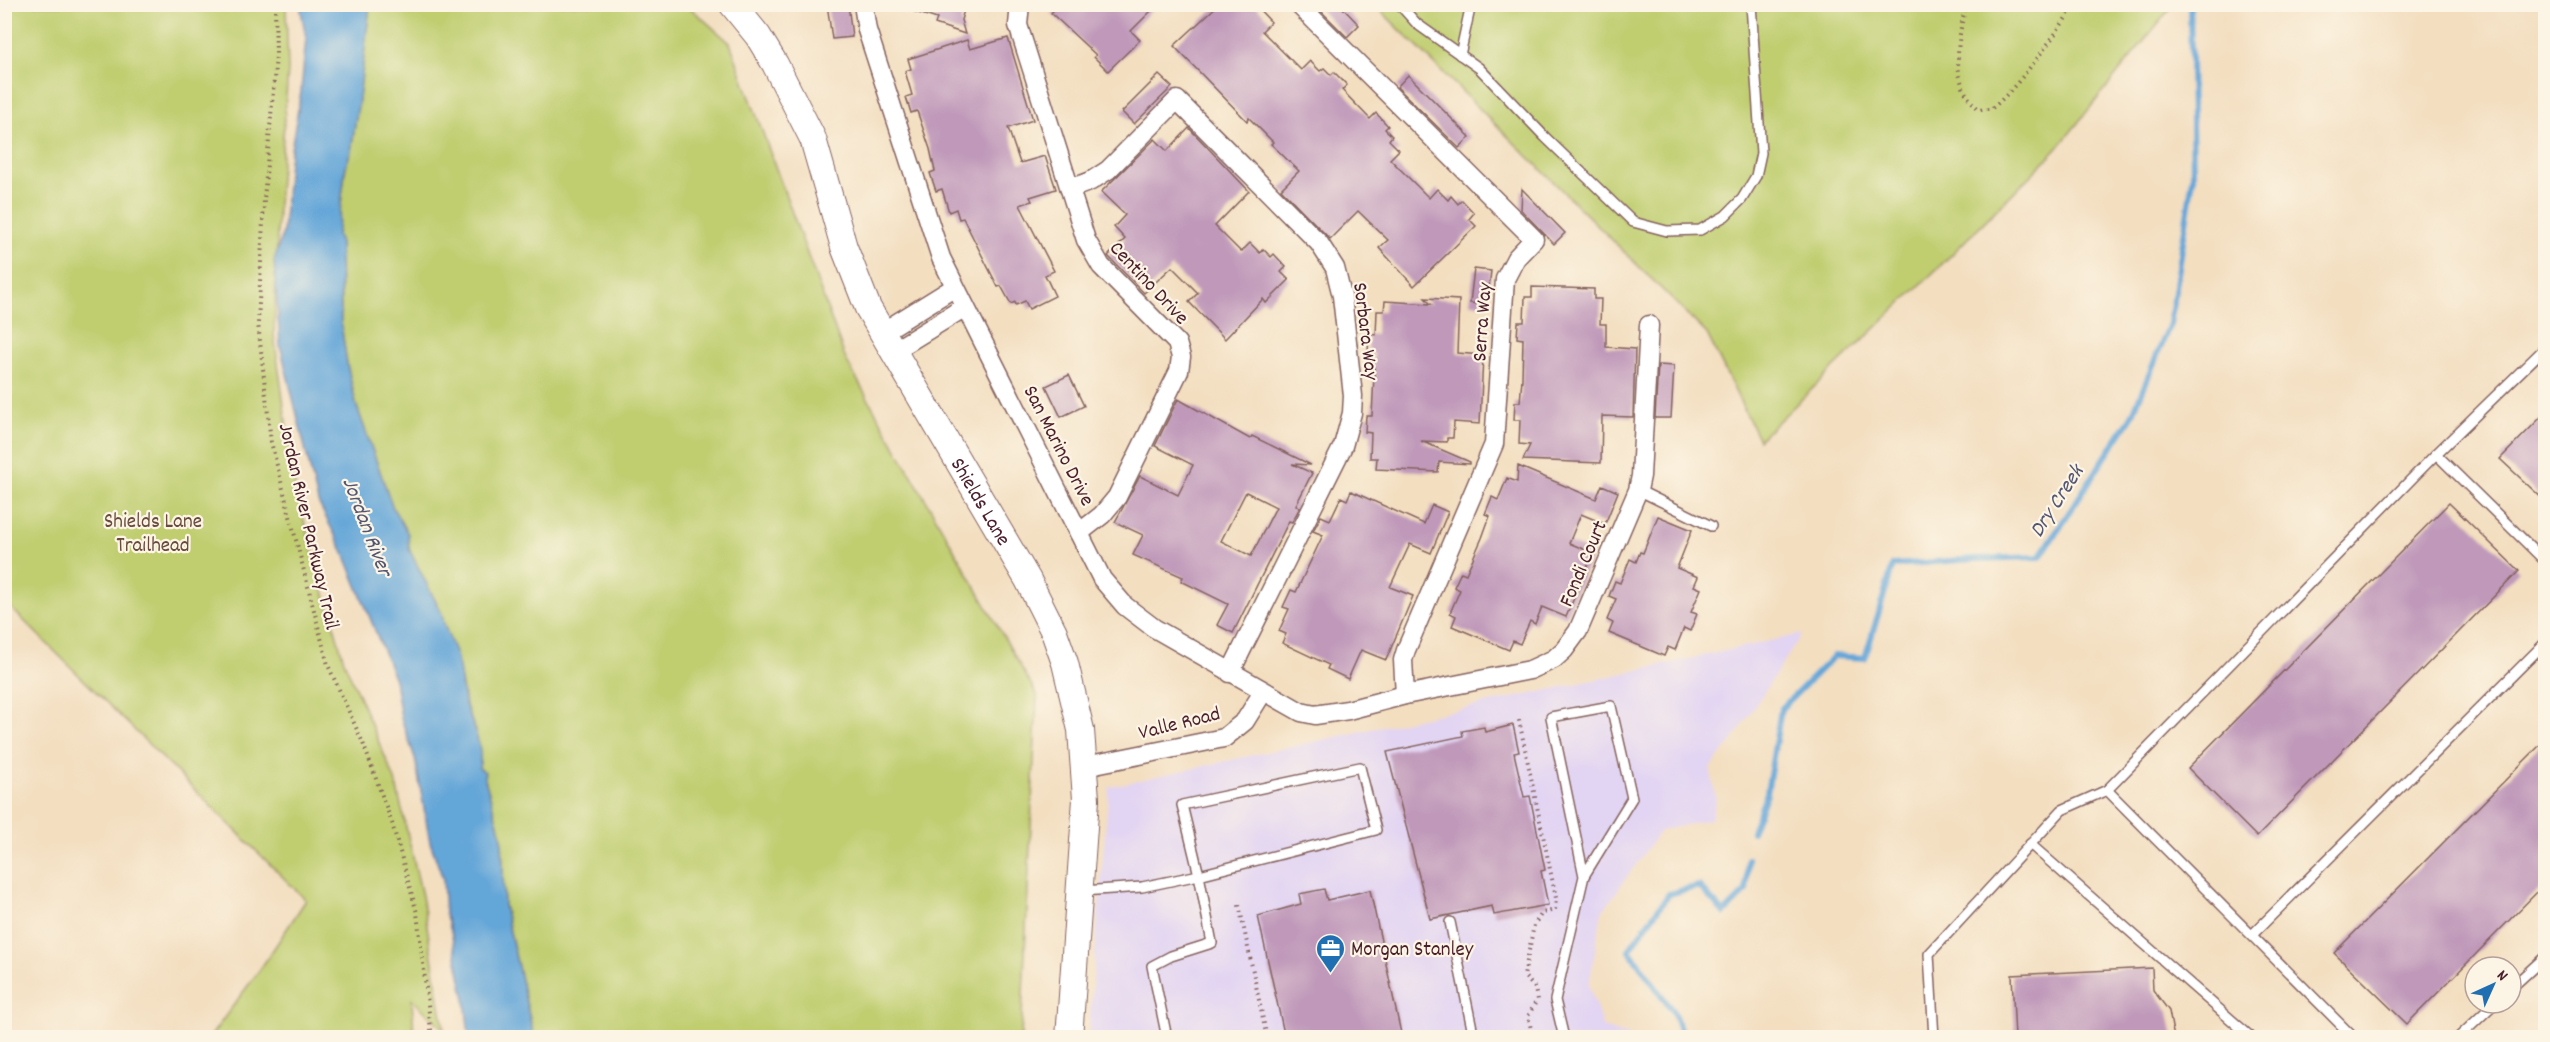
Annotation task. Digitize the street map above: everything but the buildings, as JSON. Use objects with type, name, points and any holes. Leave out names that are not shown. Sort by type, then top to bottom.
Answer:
[{"type":"main road","name":"Shields Lane","points":[[732,4],[758,36],[775,64],[809,131],[822,165],[852,269],[886,343],[1041,605],[1053,632],[1075,697],[1085,766],[1085,835],[1069,1038]]},
{"type":"street","name":"San Marino Drive","points":[[863,4],[867,30],[934,243],[1102,579],[1125,606],[1154,628],[1301,712],[1315,715],[1348,710],[1405,695]]},
{"type":"street","name":"Centino Drive","points":[[1020,4],[1018,25],[1086,240],[1095,258],[1172,337],[1181,357],[1179,371],[1122,488],[1102,515],[1079,533]]},
{"type":"street","name":"Serra Way","points":[[1298,4],[1534,239],[1516,258],[1505,279],[1498,415],[1494,444],[1406,650],[1403,660],[1405,695]]},
{"type":"street","name":"Sorbara Way","points":[[1070,189],[1091,181],[1108,170],[1177,100],[1318,243],[1331,261],[1340,282],[1353,396],[1349,430],[1343,447],[1230,673]]},
{"type":"street","points":[[886,343],[955,287]]},
{"type":"street","points":[[886,343],[965,308]]},
{"type":"street","name":"Fondi Court","points":[[1405,695],[1530,670],[1554,659],[1578,631],[1638,490],[1643,459],[1648,325]]},
{"type":"street","name":"Valle Road","points":[[1085,766],[1224,738],[1245,722],[1263,692]]},
{"type":"lane","points":[[1399,4],[1417,24],[1479,68],[1545,137],[1633,222],[1667,231],[1700,230],[1725,216],[1742,199],[1756,176],[1761,153],[1751,4]]},
{"type":"lane","points":[[1460,55],[1471,4]]},
{"type":"lane","points":[[1934,1038],[1929,954],[2062,810],[2108,790],[2436,454],[2546,347]]},
{"type":"lane","points":[[2436,454],[2546,562]]},
{"type":"lane","points":[[1638,490],[1711,526]]},
{"type":"lane","points":[[2252,935],[2546,642]]},
{"type":"lane","points":[[1564,1038],[1555,1000],[1584,876],[1632,798],[1611,706],[1551,717],[1584,876]]},
{"type":"lane","points":[[1080,891],[1142,887],[1199,876],[1376,830],[1360,767],[1182,805],[1199,876],[1212,943],[1171,956],[1152,966],[1167,1038]]},
{"type":"lane","points":[[2108,790],[2354,1038]]},
{"type":"lane","points":[[2030,844],[2252,1038]]},
{"type":"lane","points":[[1450,922],[1474,1038]]},
{"type":"lane","points":[[2523,977],[2546,956]]},
{"type":"lane","points":[[2458,1038],[2482,1015]]},
{"type":"path","name":"Jordan River Parkway Trail","points":[[275,4],[276,56],[264,200],[258,323],[272,442],[328,665],[363,743],[402,857],[417,913],[432,1038]]},
{"type":"path","points":[[1966,4],[1958,40],[1958,60],[1962,86],[1970,101],[1980,110],[1989,109],[2016,84],[2067,19],[2074,4]]},
{"type":"path","points":[[1519,720],[1556,898],[1555,910],[1542,913],[1534,925],[1524,976],[1535,988],[1537,1000],[1528,1016],[1533,1038]]},
{"type":"path","points":[[1239,905],[1268,1038]]},
{"type":"shaded area","points":[[1802,634],[1733,740],[1710,768],[1716,799],[1711,819],[1660,831],[1602,912],[1589,985],[1603,1028],[1632,1037],[1088,1038],[1109,787]]},
{"type":"green space","name":"Shields Lane Trailhead","points":[[4,5],[286,5],[288,70],[278,205],[274,335],[296,492],[344,661],[395,780],[422,896],[444,1030],[412,999],[414,1037],[210,1037],[261,968],[306,900],[5,602]]},
{"type":"green space","points":[[370,5],[687,5],[730,43],[846,360],[1037,695],[1021,1037],[534,1037],[504,905],[502,838],[484,776],[485,772],[479,768],[475,729],[465,703],[458,663],[443,624],[442,614],[409,549],[408,534],[393,508],[356,404],[347,364],[341,324],[340,243],[337,235],[346,165],[351,151],[359,99]]},
{"type":"green space","points":[[1375,5],[2173,5],[2056,150],[1938,268],[1759,440],[1707,334]]},
{"type":"water","name":"Jordan River","points":[[300,5],[370,5],[359,99],[351,151],[346,165],[337,235],[340,243],[341,324],[347,364],[356,404],[393,508],[408,534],[409,549],[442,614],[457,657],[464,700],[480,751],[479,768],[485,772],[484,776],[502,838],[504,906],[534,1037],[469,1037],[465,999],[451,931],[445,914],[443,879],[430,842],[415,758],[401,718],[395,680],[343,551],[318,502],[280,345],[274,261],[283,232],[289,161],[301,92],[306,38]]},
{"type":"waterway","name":"Dry Creek","points":[[1752,832],[1767,793],[1781,709],[1834,656],[1865,658],[1893,565],[2040,557],[2132,416],[2170,324],[2193,178],[2190,4]]},
{"type":"waterway","name":"Dry Creek","points":[[1683,1038],[1674,1013],[1629,950],[1669,894],[1699,886],[1724,913],[1746,891],[1748,859]]},
{"type":"place","name":"Morgan Stanley","points":[[1330,974]]}]
